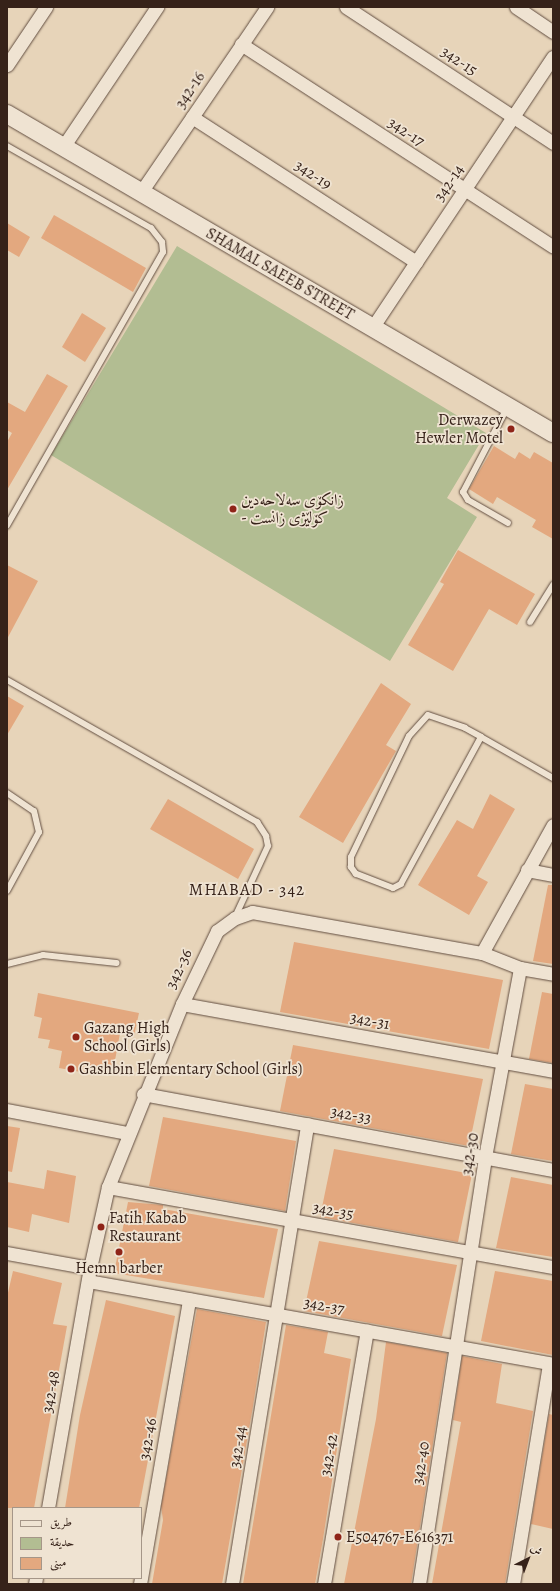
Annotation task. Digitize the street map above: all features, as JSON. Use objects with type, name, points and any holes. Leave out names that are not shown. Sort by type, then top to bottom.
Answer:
[{"type":"street","points":[[7,65],[46,7]]},
{"type":"street","points":[[63,146],[157,7]]},
{"type":"street","name":"342-16","points":[[141,192],[267,7]]},
{"type":"street","name":"342-15","points":[[346,7],[553,143]]},
{"type":"street","points":[[516,7],[553,32]]},
{"type":"street","name":"342-17","points":[[241,44],[553,247]]},
{"type":"street","name":"342-14","points":[[372,328],[553,57]]},
{"type":"street","name":"SHAMAL SAEEB STREET","points":[[7,114],[553,434]]},
{"type":"street","name":"342-19","points":[[192,117],[416,262]]},
{"type":"street","points":[[482,953],[527,870],[553,826]]},
{"type":"street","points":[[527,870],[553,875]]},
{"type":"street","name":"342-36","points":[[89,1275],[108,1187],[143,1094],[211,941],[218,931],[235,918],[252,912],[278,916],[482,953],[520,968],[553,974]]},
{"type":"street","name":"342-30","points":[[457,1347],[486,1157],[520,968]]},
{"type":"street","name":"342-31","points":[[182,1004],[553,1071]]},
{"type":"street","name":"342-33","points":[[143,1094],[553,1170]]},
{"type":"street","points":[[7,1110],[128,1133]]},
{"type":"street","name":"342-44","points":[[232,1584],[308,1124]]},
{"type":"street","name":"342-35","points":[[108,1187],[553,1267]]},
{"type":"street","name":"342-37","points":[[7,1253],[89,1275],[189,1299],[551,1364]]},
{"type":"street","name":"342-48","points":[[48,1507],[89,1275]]},
{"type":"street","name":"342-46","points":[[142,1572],[189,1299]]},
{"type":"street","name":"342-42","points":[[324,1584],[367,1331]]},
{"type":"street","name":"342-40","points":[[419,1584],[457,1347]]},
{"type":"street","points":[[513,1584],[551,1364]]},
{"type":"lane","points":[[7,146],[151,228],[162,242],[163,252],[7,526]]},
{"type":"lane","points":[[507,407],[463,492],[468,500],[508,523]]},
{"type":"lane","points":[[530,622],[553,585]]},
{"type":"lane","points":[[7,680],[257,822],[266,836],[268,846],[235,918]]},
{"type":"lane","points":[[481,737],[401,884],[393,888],[356,874],[351,867],[350,857],[409,736],[428,715],[481,737],[553,778]]},
{"type":"lane","points":[[7,793],[34,811],[39,832],[7,891]]},
{"type":"lane","points":[[7,964],[43,955],[117,963]]},
{"type":"green space","points":[[177,246],[486,433],[447,498],[477,517],[390,661],[51,455]]},
{"type":"building","points":[[54,215],[146,268],[133,292],[41,238]]},
{"type":"building","points":[[7,223],[30,237],[19,257],[7,250]]},
{"type":"building","points":[[82,313],[106,328],[85,362],[62,347]]},
{"type":"building","points":[[47,374],[68,386],[7,490],[7,442],[12,433],[7,430],[7,402],[25,412]]},
{"type":"building","points":[[494,446],[515,459],[519,452],[530,459],[534,452],[553,463],[553,539],[532,527],[536,520],[497,497],[493,504],[469,489]]},
{"type":"building","points":[[458,550],[535,594],[517,625],[489,609],[453,671],[408,645],[444,584],[440,582]]},
{"type":"building","points":[[7,565],[38,581],[7,639]]},
{"type":"building","points":[[381,683],[411,704],[386,745],[396,751],[343,843],[299,817]]},
{"type":"building","points":[[7,696],[24,706],[7,735]]},
{"type":"building","points":[[490,794],[515,809],[477,876],[488,882],[469,915],[418,885],[457,820],[473,829]]},
{"type":"building","points":[[168,799],[254,849],[238,879],[150,829]]},
{"type":"building","points":[[548,885],[553,885],[553,964],[533,961]]},
{"type":"building","points":[[294,942],[503,980],[489,1049],[280,1012]]},
{"type":"building","points":[[542,992],[553,994],[553,1063],[529,1059]]},
{"type":"building","points":[[38,993],[139,1013],[134,1036],[120,1033],[114,1066],[100,1064],[97,1075],[59,1068],[62,1051],[48,1048],[50,1040],[38,1038],[42,1018],[34,1016]]},
{"type":"building","points":[[293,1045],[483,1079],[469,1146],[280,1111]]},
{"type":"building","points":[[525,1084],[553,1089],[553,1161],[511,1154]]},
{"type":"building","points":[[163,1117],[296,1141],[285,1211],[149,1186]]},
{"type":"building","points":[[7,1126],[20,1128],[12,1172],[7,1171]]},
{"type":"building","points":[[334,1149],[472,1174],[458,1242],[320,1217]]},
{"type":"building","points":[[47,1170],[76,1176],[69,1223],[32,1214],[29,1232],[7,1227],[7,1182],[44,1189]]},
{"type":"building","points":[[511,1177],[553,1185],[553,1257],[496,1248]]},
{"type":"building","points":[[128,1202],[163,1205],[163,1209],[278,1229],[264,1298],[114,1273]]},
{"type":"building","points":[[319,1241],[457,1265],[442,1336],[304,1311]]},
{"type":"building","points":[[13,1271],[62,1283],[53,1324],[67,1326],[34,1507],[7,1508],[7,1297]]},
{"type":"building","points":[[495,1271],[553,1281],[553,1355],[481,1341]]},
{"type":"building","points":[[106,1300],[175,1316],[139,1507],[65,1507],[80,1415]]},
{"type":"building","points":[[197,1309],[266,1322],[253,1406],[222,1584],[152,1584],[163,1520],[161,1506]]},
{"type":"building","points":[[286,1325],[328,1332],[324,1353],[351,1359],[323,1539],[315,1584],[243,1584]]},
{"type":"building","points":[[386,1342],[447,1353],[411,1584],[344,1584],[376,1419]]},
{"type":"building","points":[[462,1356],[502,1364],[496,1403],[533,1411],[505,1584],[432,1584],[461,1422],[453,1420]]},
{"type":"building","points":[[549,1414],[553,1415],[553,1529],[531,1524]]},
{"type":"place","name":"Derwazey Hewler Motel","points":[[511,429]]},
{"type":"place","name":"زانکۆی سەلاحەدین - کۆلێژی زانست","points":[[233,509]]},
{"type":"place","name":"Gazang High School (Girls)","points":[[76,1037]]},
{"type":"place","name":"Gashbin Elementary School (Girls)","points":[[71,1069]]},
{"type":"place","name":"Fatih Kabab Restaurant","points":[[101,1227]]},
{"type":"place","name":"Hemn barber","points":[[119,1252]]},
{"type":"place","name":"E504767-E616371","points":[[338,1537]]},
{"type":"district","name":"MHABAD - 342","points":[[247,890]]}]
